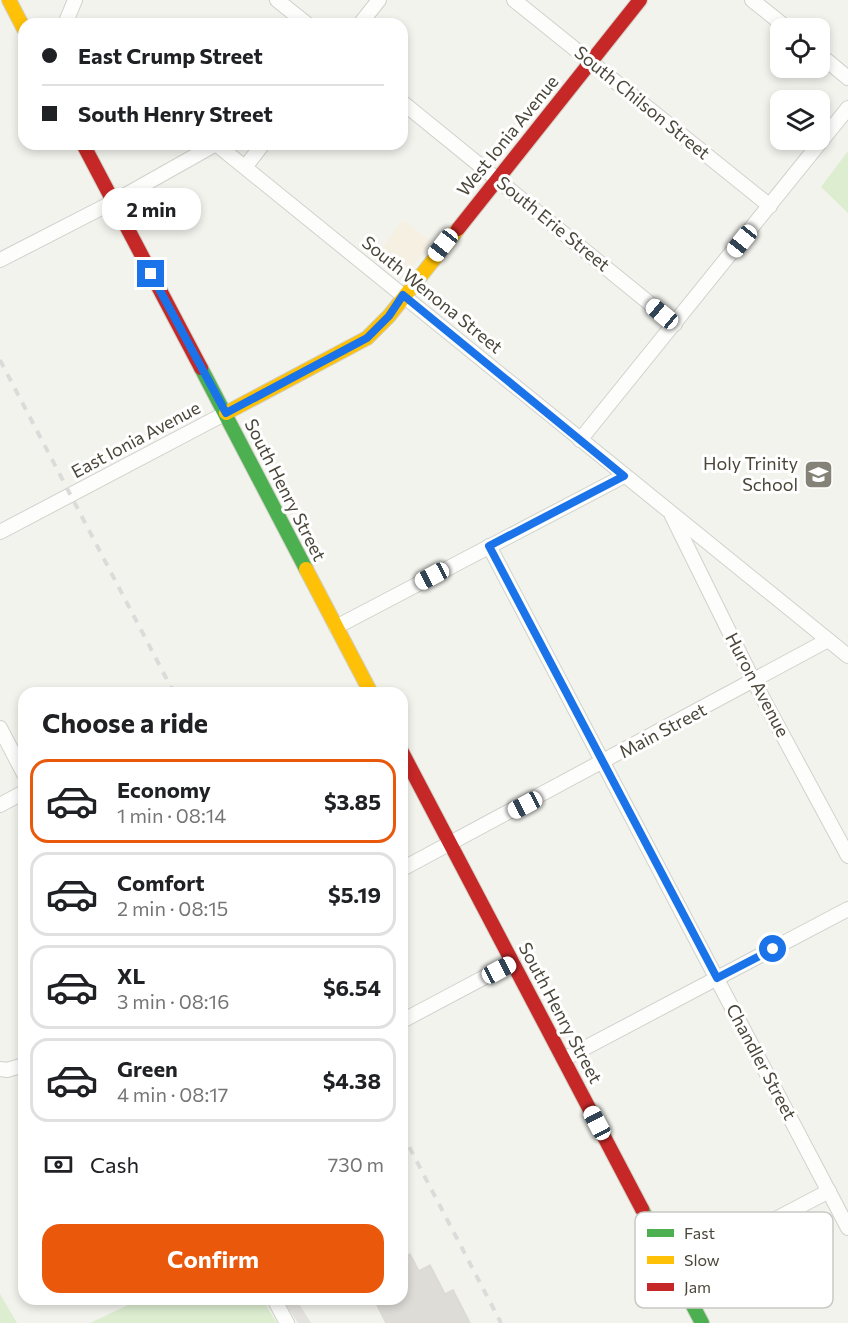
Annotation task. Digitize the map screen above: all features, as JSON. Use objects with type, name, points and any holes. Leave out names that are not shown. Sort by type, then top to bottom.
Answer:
[{"type":"street","points":[[9,0],[18,18]]},
{"type":"street","points":[[68,18],[75,0]]},
{"type":"street","points":[[277,0],[300,18]]},
{"type":"street","points":[[365,18],[379,0]]},
{"type":"street","name":"South Chilson Street","points":[[514,0],[770,206]]},
{"type":"street","name":"West Ionia Avenue","points":[[403,295],[640,0]]},
{"type":"street","points":[[752,0],[774,18]]},
{"type":"street","points":[[830,63],[848,78]]},
{"type":"street","name":"South Erie Street","points":[[408,107],[675,324]]},
{"type":"street","points":[[580,440],[848,108]]},
{"type":"street","name":"South Henry Street","points":[[86,150],[368,687]]},
{"type":"street","points":[[0,260],[113,202],[205,150]]},
{"type":"street","name":"South Wenona Street","points":[[224,150],[670,512]]},
{"type":"street","points":[[246,166],[258,150]]},
{"type":"street","name":"East Ionia Avenue","points":[[0,532],[367,338],[389,316],[403,295]]},
{"type":"street","points":[[336,627],[624,476]]},
{"type":"street","points":[[670,512],[848,656]]},
{"type":"street","name":"Huron Avenue","points":[[670,512],[754,682],[848,855]]},
{"type":"street","name":"Chandler Street","points":[[489,546],[848,1228]]},
{"type":"street","name":"Main Street","points":[[408,866],[754,682],[828,640]]},
{"type":"street","points":[[0,728],[18,762]]},
{"type":"street","name":"South Henry Street","points":[[408,764],[644,1212]]},
{"type":"street","points":[[0,805],[18,795]]},
{"type":"street","points":[[564,1059],[848,909]]},
{"type":"street","points":[[408,1018],[513,962]]},
{"type":"street","points":[[0,1069],[7,1070],[18,1067]]},
{"type":"street","points":[[789,1212],[829,1191]]},
{"type":"street","points":[[277,1305],[287,1323]]},
{"type":"street","name":"South Henry Street","points":[[694,1308],[702,1323]]},
{"type":"shaded area","points":[[402,220],[432,241],[408,273],[379,252]]},
{"type":"shaded area","points":[[286,1305],[300,1305],[311,1323],[298,1323]]},
{"type":"green space","points":[[848,151],[848,213],[821,187]]},
{"type":"green space","points":[[0,1294],[17,1323],[0,1323]]},
{"type":"green space","points":[[128,1305],[266,1305],[277,1323],[90,1323]]},
{"type":"building","points":[[410,1254],[419,1271],[430,1265],[445,1294],[453,1290],[470,1323],[386,1323],[377,1305],[408,1305],[408,1255]]},
{"type":"railway","points":[[0,360],[171,687]]},
{"type":"railway","points":[[408,1145],[501,1323]]},
{"type":"traffic: fast","points":[[201,368],[306,569]]},
{"type":"traffic: fast","points":[[694,1308],[702,1323]]},
{"type":"traffic: slow","points":[[9,0],[18,18]]},
{"type":"traffic: slow","points":[[226,413],[367,338],[389,316],[458,229]]},
{"type":"traffic: slow","points":[[306,569],[368,687]]},
{"type":"traffic: jam","points":[[458,229],[640,0]]},
{"type":"traffic: jam","points":[[86,150],[201,368]]},
{"type":"traffic: jam","points":[[408,763],[642,1209]]},
{"type":"place","name":"Holy Trinity School","points":[[819,474]]},
{"type":"route","points":[[151,274],[226,413],[367,338],[389,316],[403,295],[624,476],[489,546],[717,978],[773,949]]}]
